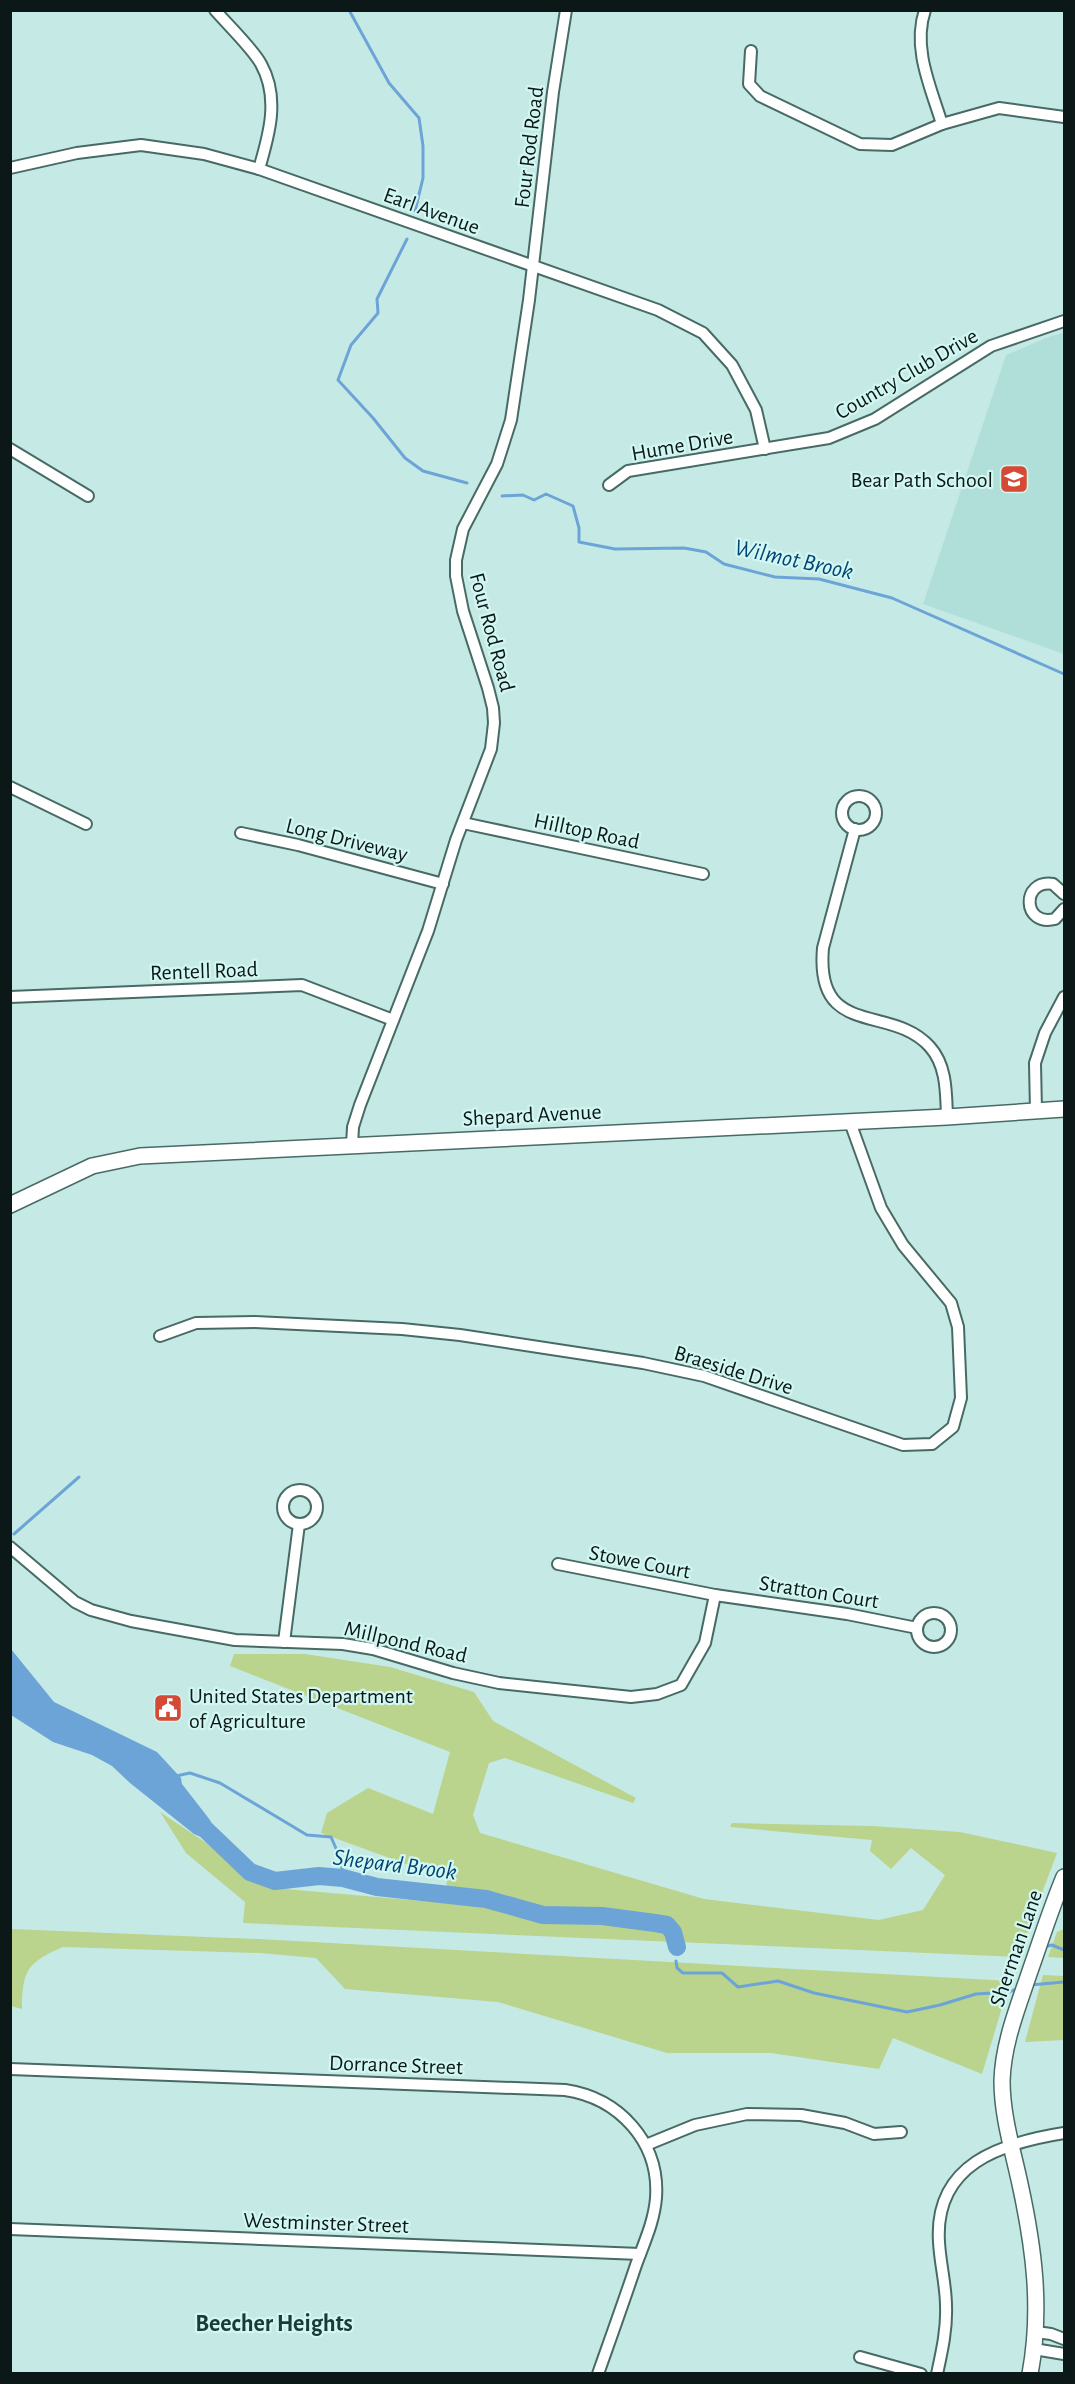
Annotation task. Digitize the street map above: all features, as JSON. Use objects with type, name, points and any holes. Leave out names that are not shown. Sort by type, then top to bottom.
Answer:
[{"type":"main road","name":"Shepard Avenue","points":[[10,1205],[92,1166],[115,1160],[172,1153],[850,1122],[1065,1109]]},
{"type":"main road","name":"Sherman Lane","points":[[1030,2373],[1036,2332],[1037,2300],[1034,2259],[1011,2144],[1002,2083],[1004,2057],[1010,2033],[1054,1902],[1065,1877]]},
{"type":"street","points":[[215,10],[261,64],[271,95],[271,128],[259,169]]},
{"type":"street","name":"Four Rod Road","points":[[352,1145],[356,1116],[428,932],[463,823],[491,748],[494,723],[488,688],[459,593],[456,576],[457,552],[463,529],[506,442],[517,386],[553,92],[566,10]]},
{"type":"street","points":[[925,10],[920,24],[921,53],[942,124]]},
{"type":"street","points":[[751,51],[749,84],[760,96],[860,144],[892,145],[942,124],[999,108],[1065,117]]},
{"type":"street","name":"Earl Avenue","points":[[10,168],[77,153],[141,145],[204,154],[259,169],[658,310],[703,333],[732,366],[756,410],[765,449]]},
{"type":"street","name":"Country Club Drive","points":[[765,449],[829,438],[866,423],[991,346],[1065,321]]},
{"type":"street","points":[[10,449],[88,496]]},
{"type":"street","name":"Hume Drive","points":[[609,485],[628,471],[765,449]]},
{"type":"street","points":[[10,787],[86,824]]},
{"type":"street","name":"Hilltop Road","points":[[463,823],[703,874]]},
{"type":"street","points":[[855,829],[823,948],[824,979],[831,994],[842,1007],[859,1017],[898,1026],[930,1047],[939,1063],[946,1084],[947,1117]]},
{"type":"street","name":"Long Driveway","points":[[241,833],[298,845],[443,884]]},
{"type":"street","points":[[1063,916],[1049,920],[1037,917],[1030,908],[1030,896],[1038,886],[1048,883],[1058,886],[1065,894]]},
{"type":"street","name":"Rentell Road","points":[[10,997],[302,986],[393,1020]]},
{"type":"street","points":[[1036,1111],[1035,1063],[1045,1033],[1065,997]]},
{"type":"street","name":"Braeside Drive","points":[[160,1336],[196,1323],[255,1322],[402,1329],[460,1335],[643,1363],[704,1376],[903,1445],[932,1444],[952,1427],[961,1398],[958,1327],[951,1303],[903,1245],[880,1208],[850,1122]]},
{"type":"street","points":[[284,1642],[299,1524]]},
{"type":"street","name":"Millpond Road","points":[[10,1547],[75,1602],[91,1610],[131,1621],[203,1636],[235,1640],[343,1644],[373,1649],[453,1673],[499,1683],[631,1697],[657,1694],[681,1685],[705,1643],[715,1595]]},
{"type":"street","name":"Stowe Court","points":[[558,1564],[715,1595]]},
{"type":"street","name":"Stratton Court","points":[[715,1595],[847,1614],[917,1628]]},
{"type":"street","name":"Dorrance Street","points":[[10,2069],[565,2090],[594,2097],[619,2112],[638,2132],[646,2145],[652,2162],[656,2199],[649,2231],[598,2373]]},
{"type":"street","points":[[646,2145],[695,2125],[747,2114],[801,2115],[845,2123],[874,2134],[901,2132]]},
{"type":"street","points":[[937,2373],[944,2342],[947,2304],[939,2242],[939,2225],[945,2197],[967,2168],[988,2153],[1011,2144],[1065,2133]]},
{"type":"street","name":"Westminster Street","points":[[10,2229],[640,2254]]},
{"type":"street","points":[[1036,2332],[1065,2339]]},
{"type":"street","points":[[1034,2349],[1065,2354]]},
{"type":"street","points":[[860,2357],[921,2373]]},
{"type":"shaded area","name":"Bear Path School","points":[[1064,333],[1064,654],[923,604],[1006,355],[1051,336]]},
{"type":"green space","points":[[234,1654],[305,1654],[390,1667],[474,1692],[493,1721],[636,1798],[633,1803],[505,1758],[489,1763],[473,1815],[480,1833],[704,1899],[879,1920],[923,1910],[945,1875],[911,1848],[891,1869],[870,1851],[872,1840],[730,1827],[732,1823],[873,1826],[960,1832],[1057,1853],[1018,1957],[243,1923],[245,1902],[186,1853],[160,1812],[274,1888],[445,1903],[447,1879],[321,1833],[327,1813],[368,1788],[433,1814],[450,1752],[230,1666]]},
{"type":"green space","points":[[11,1929],[259,1939],[1010,1981],[982,2074],[893,2038],[879,2069],[771,2053],[667,2053],[498,2002],[345,1989],[316,1958],[260,1953],[63,1947],[51,1952],[29,1969],[23,1985],[22,2009],[11,2006]]},
{"type":"green space","points":[[1064,1929],[1064,1958],[1048,1957],[1057,1932]]},
{"type":"green space","points":[[1043,1975],[1064,1976],[1064,2040],[1025,2042]]},
{"type":"water","points":[[11,1649],[54,1702],[157,1752],[181,1778],[182,1784],[210,1820],[222,1846],[194,1834],[112,1766],[92,1755],[53,1742],[11,1715]]},
{"type":"waterway","name":"Wilmot Brook","points":[[349,10],[389,83],[419,118],[423,146],[423,178],[415,211]]},
{"type":"waterway","name":"Wilmot Brook","points":[[407,239],[377,299],[378,313],[351,345],[338,380],[405,458],[423,471],[467,483]]},
{"type":"waterway","name":"Wilmot Brook","points":[[502,496],[523,495],[534,500],[546,494],[573,506],[579,528],[579,542],[615,549],[684,548],[706,552],[724,564],[775,577],[819,579],[892,598],[1064,674]]},
{"type":"waterway","points":[[14,1534],[79,1477]]},
{"type":"waterway","points":[[176,1776],[190,1773],[220,1783],[307,1835],[331,1837],[341,1860],[343,1878]]},
{"type":"waterway","name":"Shepard Brook","points":[[204,1828],[250,1872],[275,1881],[319,1876],[343,1878],[377,1887],[486,1899],[543,1915],[602,1916],[655,1923],[667,1925],[673,1932],[677,1947]]},
{"type":"waterway","name":"Shepard Brook","points":[[1044,1947],[1052,1945],[1064,1950]]},
{"type":"waterway","name":"Shepard Brook","points":[[676,1961],[677,1968],[683,1973],[722,1973],[738,1987],[778,1981],[814,1993],[907,2012],[976,1994],[1009,1992],[1019,1988]]},
{"type":"waterway","points":[[1030,1985],[1064,1982]]},
{"type":"place","name":"Bear Path School","points":[[1014,479]]},
{"type":"place","name":"United States Department of Agriculture","points":[[168,1708]]},
{"type":"district","name":"Beecher Heights","points":[[274,2323]]}]
